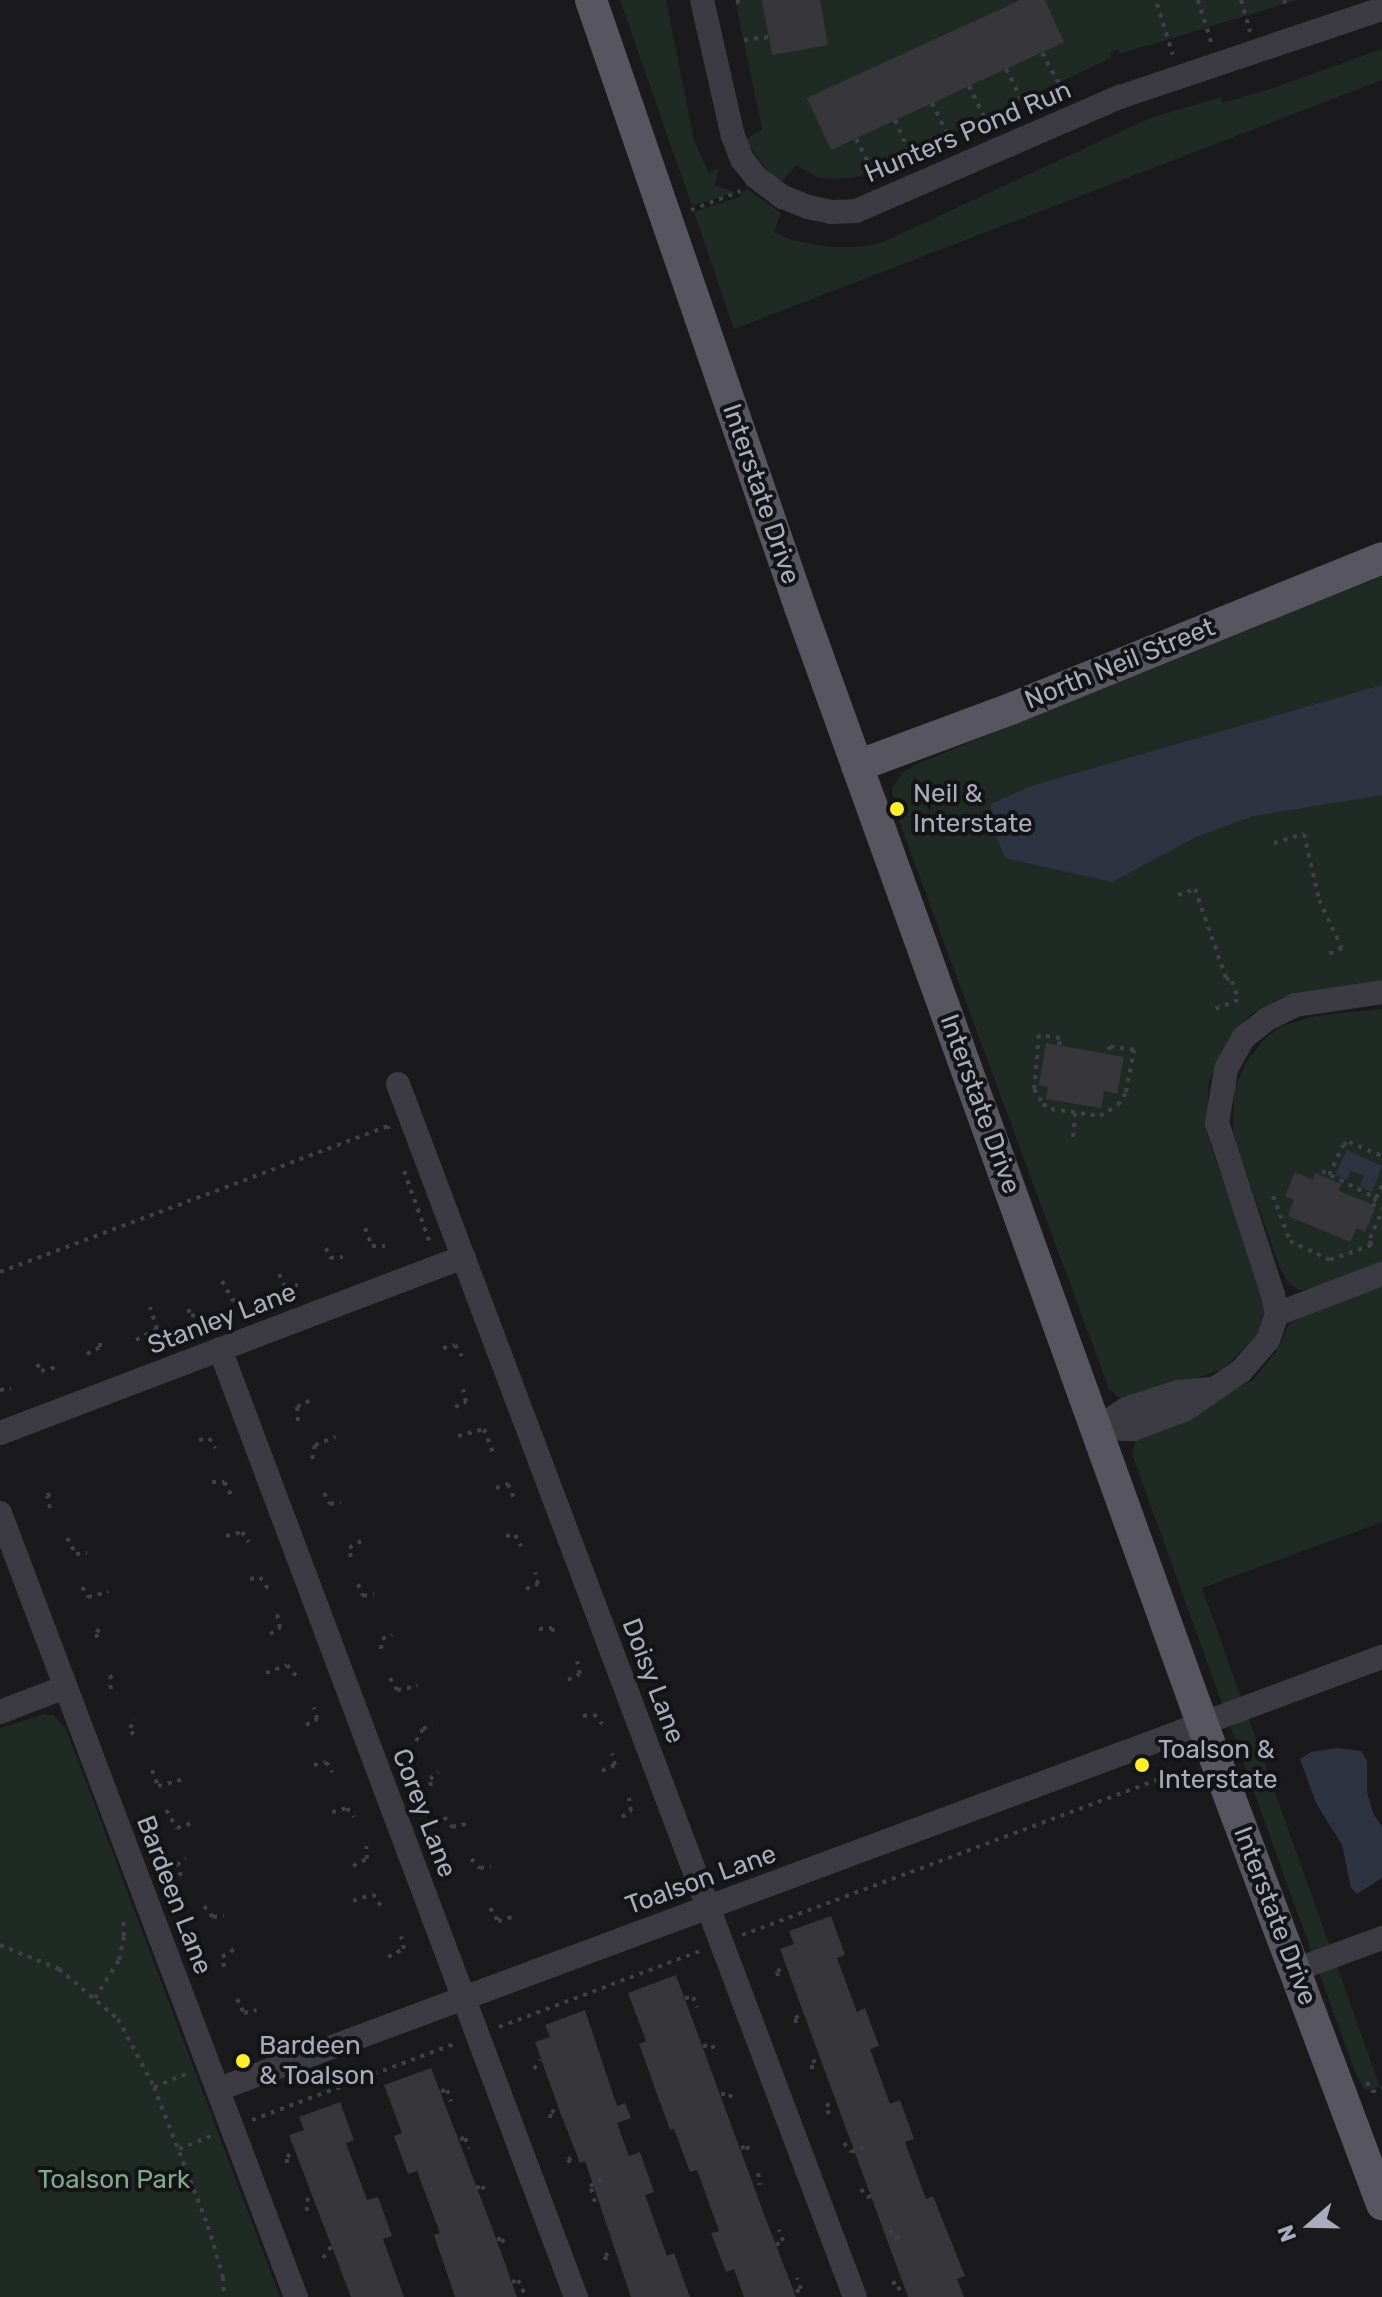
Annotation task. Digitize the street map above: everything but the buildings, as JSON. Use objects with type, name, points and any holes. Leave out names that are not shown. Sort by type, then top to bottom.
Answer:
[{"type":"main road","name":"Interstate Drive","points":[[591,0],[857,766],[1202,1723],[1295,1970],[1372,2150],[1382,2204]]},
{"type":"main road","name":"North Neil Street","points":[[857,766],[1013,708],[1382,558]]},
{"type":"street","name":"Hunters Pond Run","points":[[702,0],[733,136],[742,159],[756,177],[783,197],[819,210],[856,211],[1076,115],[1180,76],[1382,9]]},
{"type":"street","points":[[1098,1428],[1126,1409],[1178,1392],[1212,1389],[1256,1357],[1268,1340],[1277,1314],[1263,1259],[1217,1123],[1226,1069],[1243,1038],[1267,1019],[1296,1005],[1382,992]]},
{"type":"street","name":"Doisy Lane","points":[[398,1084],[855,2297]]},
{"type":"street","name":"Stanley Lane","points":[[0,1433],[464,1257]]},
{"type":"street","points":[[1277,1314],[1382,1274]]},
{"type":"street","name":"Corey Lane","points":[[220,1349],[576,2297]]},
{"type":"street","name":"Bardeen Lane","points":[[0,1513],[296,2297]]},
{"type":"street","name":"Toalson Lane","points":[[219,2089],[1382,1657]]},
{"type":"street","points":[[0,1712],[65,1687]]},
{"type":"street","points":[[1295,1970],[1382,1938]]},
{"type":"path","points":[[736,2],[746,0]]},
{"type":"path","points":[[1198,0],[1218,64]]},
{"type":"path","points":[[1241,0],[1256,50]]},
{"type":"path","points":[[1157,4],[1180,76]]},
{"type":"path","points":[[744,40],[769,37]]},
{"type":"path","points":[[1042,53],[1076,115]]},
{"type":"path","points":[[1006,69],[1038,132]]},
{"type":"path","points":[[969,86],[1000,149]]},
{"type":"path","points":[[932,103],[962,166]]},
{"type":"path","points":[[895,120],[923,182]]},
{"type":"path","points":[[856,139],[885,199]]},
{"type":"path","points":[[691,210],[738,195],[746,187]]},
{"type":"path","points":[[1274,843],[1304,834],[1319,900],[1342,948],[1324,956]]},
{"type":"path","points":[[1178,895],[1195,889],[1226,978],[1232,981],[1238,1000],[1214,1009]]},
{"type":"path","points":[[1059,1045],[1060,1038],[1039,1035],[1034,1089],[1043,1104],[1051,1109],[1075,1113],[1100,1116],[1112,1111],[1123,1099],[1134,1050],[1110,1046],[1109,1053]]},
{"type":"path","points":[[1073,1137],[1075,1113]]},
{"type":"path","points":[[0,1272],[388,1126],[393,1140]]},
{"type":"path","points":[[1329,1175],[1343,1145],[1349,1142],[1382,1156]]},
{"type":"path","points":[[403,1168],[433,1251]]},
{"type":"path","points":[[1322,1171],[1376,1198]]},
{"type":"path","points":[[1345,1191],[1348,1184]]},
{"type":"path","points":[[1273,1196],[1290,1241],[1330,1260],[1371,1245],[1370,1238],[1382,1210],[1372,1204],[1382,1185]]},
{"type":"path","points":[[365,1228],[372,1246],[385,1246]]},
{"type":"path","points":[[326,1248],[330,1258],[343,1257]]},
{"type":"path","points":[[279,1274],[285,1287],[298,1285]]},
{"type":"path","points":[[222,1281],[228,1297],[233,1301],[241,1299]]},
{"type":"path","points":[[136,1340],[157,1329],[150,1307]]},
{"type":"path","points":[[188,1309],[191,1316],[201,1313]]},
{"type":"path","points":[[87,1354],[100,1347],[100,1339]]},
{"type":"path","points":[[443,1348],[455,1345],[462,1356]]},
{"type":"path","points":[[37,1364],[41,1371],[57,1367]]},
{"type":"path","points":[[0,1390],[11,1389]]},
{"type":"path","points":[[455,1407],[466,1402],[463,1389]]},
{"type":"path","points":[[298,1421],[297,1407],[311,1400]]},
{"type":"path","points":[[458,1436],[484,1429],[493,1452]]},
{"type":"path","points":[[312,1459],[315,1445],[335,1437]]},
{"type":"path","points":[[199,1440],[209,1438],[215,1448]]},
{"type":"path","points":[[212,1482],[224,1482],[233,1498]]},
{"type":"path","points":[[496,1488],[508,1484],[514,1498]]},
{"type":"path","points":[[50,1508],[47,1496],[53,1492]]},
{"type":"path","points":[[324,1493],[330,1504],[341,1502]]},
{"type":"path","points":[[226,1536],[242,1532],[249,1542]]},
{"type":"path","points":[[506,1536],[515,1535],[521,1546]]},
{"type":"path","points":[[67,1538],[76,1554],[87,1553]]},
{"type":"path","points":[[351,1557],[349,1548],[363,1540]]},
{"type":"path","points":[[526,1589],[538,1584],[535,1572]]},
{"type":"path","points":[[250,1579],[260,1577],[268,1589]]},
{"type":"path","points":[[358,1584],[363,1596],[374,1594]]},
{"type":"path","points":[[82,1587],[88,1597],[108,1592]]},
{"type":"path","points":[[270,1634],[280,1628],[277,1614]]},
{"type":"path","points":[[539,1629],[552,1628],[555,1636]]},
{"type":"path","points":[[99,1629],[96,1634],[99,1642]]},
{"type":"path","points":[[381,1649],[382,1639],[392,1635]]},
{"type":"path","points":[[568,1680],[580,1674],[577,1661]]},
{"type":"path","points":[[266,1673],[287,1665],[291,1666],[297,1677]]},
{"type":"path","points":[[111,1689],[109,1678],[116,1674]]},
{"type":"path","points":[[390,1678],[397,1690],[418,1686]]},
{"type":"path","points":[[306,1725],[317,1719],[314,1707]]},
{"type":"path","points":[[583,1716],[594,1714],[602,1724]]},
{"type":"path","points":[[133,1735],[130,1728],[135,1719]]},
{"type":"path","points":[[416,1741],[423,1729],[432,1724]]},
{"type":"path","points":[[602,1771],[615,1765],[612,1753]]},
{"type":"path","points":[[314,1765],[326,1762],[332,1772]]},
{"type":"path","points":[[735,1937],[1198,1764]]},
{"type":"path","points":[[152,1770],[158,1786],[185,1779]]},
{"type":"path","points":[[431,1786],[430,1779],[438,1772]]},
{"type":"path","points":[[622,1817],[631,1811],[629,1798]]},
{"type":"path","points":[[332,1812],[347,1808],[354,1817]]},
{"type":"path","points":[[166,1810],[177,1828],[196,1822]]},
{"type":"path","points":[[444,1817],[452,1827],[466,1824]]},
{"type":"path","points":[[353,1866],[367,1859],[366,1846]]},
{"type":"path","points":[[181,1876],[177,1865],[185,1858]]},
{"type":"path","points":[[471,1859],[480,1868],[491,1866]]},
{"type":"path","points":[[353,1901],[373,1894],[381,1906]]},
{"type":"path","points":[[204,1906],[213,1917],[224,1915]]},
{"type":"path","points":[[490,1908],[498,1921],[516,1916]]},
{"type":"path","points":[[95,1998],[119,1960],[124,1936],[123,1917]]},
{"type":"path","points":[[388,1957],[404,1949],[401,1936]]},
{"type":"path","points":[[0,1945],[59,1969],[118,2019],[154,2087],[179,2149],[217,2252],[224,2297]]},
{"type":"path","points":[[491,2030],[709,1948]]},
{"type":"path","points":[[224,1967],[222,1957],[235,1949]]},
{"type":"path","points":[[778,1976],[777,1971],[785,1968]]},
{"type":"path","points":[[685,1998],[693,1997],[697,2007]]},
{"type":"path","points":[[237,1999],[244,2013],[257,2010]]},
{"type":"path","points":[[796,2023],[795,2018],[803,2014]]},
{"type":"path","points":[[246,2122],[462,2041]]},
{"type":"path","points":[[703,2046],[712,2045],[716,2054]]},
{"type":"path","points":[[812,2069],[812,2062],[819,2059]]},
{"type":"path","points":[[534,2069],[540,2060]]},
{"type":"path","points":[[154,2087],[195,2071]]},
{"type":"path","points":[[441,2091],[447,2090],[451,2101]]},
{"type":"path","points":[[721,2094],[730,2094],[733,2104]]},
{"type":"path","points":[[829,2114],[826,2106],[834,2102]]},
{"type":"path","points":[[550,2118],[551,2112],[559,2109]]},
{"type":"path","points":[[179,2149],[217,2134]]},
{"type":"path","points":[[460,2139],[465,2138],[469,2148]]},
{"type":"path","points":[[844,2143],[851,2152],[864,2147]]},
{"type":"path","points":[[741,2148],[747,2146],[750,2153]]},
{"type":"path","points":[[287,2163],[287,2157],[292,2152]]},
{"type":"path","points":[[570,2163],[568,2160],[575,2154]]},
{"type":"path","points":[[758,2173],[760,2185]]},
{"type":"path","points":[[595,2202],[590,2186],[601,2180]]},
{"type":"path","points":[[476,2188],[482,2186],[487,2195]]},
{"type":"path","points":[[861,2189],[867,2197],[875,2196]]},
{"type":"path","points":[[307,2211],[306,2201],[310,2198]]},
{"type":"path","points":[[776,2245],[783,2241],[779,2230]]},
{"type":"path","points":[[890,2230],[895,2238],[900,2237]]},
{"type":"path","points":[[497,2239],[501,2238],[505,2245]]},
{"type":"path","points":[[323,2258],[331,2247]]},
{"type":"path","points":[[606,2260],[605,2256],[612,2250]]},
{"type":"path","points":[[796,2292],[801,2289],[797,2278]]},
{"type":"path","points":[[512,2282],[518,2280],[524,2293]]},
{"type":"path","points":[[893,2281],[897,2289],[905,2287]]},
{"type":"green space","points":[[620,0],[666,0],[694,140],[709,173],[719,168],[715,186],[736,192],[692,206]]},
{"type":"green space","points":[[735,0],[1297,0],[1120,54],[1118,49],[1110,52],[1111,58],[862,176],[838,179],[817,177],[796,165],[782,182],[771,175],[745,140],[762,129]]},
{"type":"green space","points":[[1382,49],[1382,80],[734,329],[694,212],[739,197],[747,189],[781,213],[774,232],[791,240],[829,247],[859,247],[883,242],[1150,118],[1221,97],[1222,103],[1276,87]]},
{"type":"green space","points":[[1382,576],[1382,981],[1283,997],[1251,1014],[1231,1035],[1209,1081],[1207,1126],[1211,1147],[1265,1298],[1264,1317],[1258,1334],[1223,1369],[1137,1398],[1118,1397],[1109,1389],[895,810],[892,789],[902,773],[919,763]]},
{"type":"green space","points":[[1382,1009],[1382,1264],[1314,1289],[1300,1290],[1290,1285],[1280,1268],[1233,1136],[1234,1088],[1247,1061],[1265,1038],[1282,1026],[1315,1016]]},
{"type":"green space","points":[[1382,1287],[1382,1522],[1202,1588],[1380,2087],[1365,2090],[1355,2072],[1132,1454],[1136,1437],[1253,1380],[1278,1349],[1288,1326],[1301,1316]]},
{"type":"green space","name":"Toalson Park","points":[[45,1714],[54,1716],[66,1729],[280,2297],[0,2297],[0,1728]]},
{"type":"water","points":[[1382,685],[1382,795],[1253,816],[1196,837],[1112,882],[1005,858],[992,827],[991,804],[1031,786]]},
{"type":"water","points":[[1347,1150],[1382,1166],[1372,1192],[1360,1186],[1364,1176],[1351,1171],[1346,1180],[1335,1175]]},
{"type":"water","points":[[1337,1748],[1361,1751],[1367,1761],[1367,1792],[1374,1815],[1382,1826],[1382,1878],[1357,1894],[1351,1888],[1342,1845],[1316,1803],[1300,1759],[1311,1752]]},
{"type":"place","name":"Neil & Interstate","points":[[897,809]]},
{"type":"place","name":"Toalson & Interstate","points":[[1142,1765]]},
{"type":"place","name":"Bardeen & Toalson","points":[[243,2061]]}]
